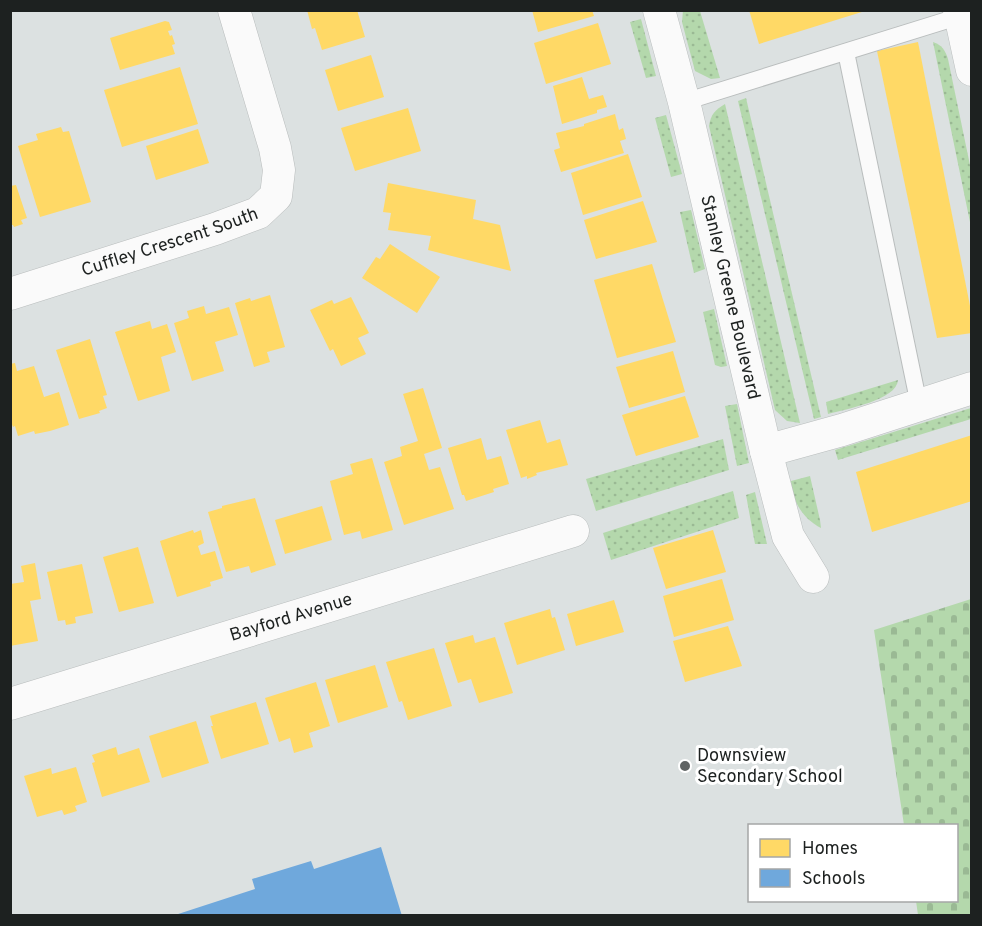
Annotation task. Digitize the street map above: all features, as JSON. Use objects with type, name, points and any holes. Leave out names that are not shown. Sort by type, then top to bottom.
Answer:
[{"type":"street","name":"Cuffley Crescent South","points":[[10,294],[226,225],[258,213],[276,196],[279,170],[276,148],[234,10]]},
{"type":"street","name":"Stanley Greene Boulevard","points":[[658,10],[684,102],[788,536],[813,578]]},
{"type":"street","points":[[964,13],[972,70]]},
{"type":"street","points":[[766,451],[835,432],[972,388]]},
{"type":"street","name":"Bayford Avenue","points":[[10,704],[573,531]]},
{"type":"lane","points":[[684,102],[964,13]]},
{"type":"lane","points":[[846,52],[919,405]]},
{"type":"green space","points":[[683,10],[700,11],[720,78],[711,79],[695,71],[682,22]]},
{"type":"green space","points":[[641,19],[656,76],[646,78],[630,22]]},
{"type":"green space","points":[[933,42],[943,48],[948,59],[971,170],[971,227]]},
{"type":"green space","points":[[746,98],[821,417],[814,419],[738,101]]},
{"type":"green space","points":[[725,104],[800,423],[787,421],[775,410],[709,126],[714,113]]},
{"type":"green space","points":[[666,115],[682,174],[671,177],[655,118]]},
{"type":"green space","points":[[691,210],[705,269],[694,273],[680,212]]},
{"type":"green space","points":[[714,309],[727,366],[715,365],[703,312]]},
{"type":"green space","points":[[898,380],[889,393],[880,398],[828,414],[826,402]]},
{"type":"green space","points":[[737,404],[749,463],[737,466],[725,406]]},
{"type":"green space","points":[[971,408],[971,419],[838,460],[835,450]]},
{"type":"green space","points":[[723,439],[729,470],[596,511],[586,479]]},
{"type":"green space","points":[[810,476],[821,528],[809,520],[800,509],[792,488],[791,481]]},
{"type":"green space","points":[[733,491],[739,518],[611,560],[603,533]]},
{"type":"green space","points":[[755,492],[767,544],[755,544],[746,495]]},
{"type":"green space","points":[[971,599],[971,915],[918,915],[916,902],[958,902],[958,824],[904,824],[874,630]]},
{"type":"building: Homes","points":[[307,10],[357,10],[365,37],[322,50],[315,28],[312,29]]},
{"type":"building: Homes","points":[[532,10],[592,10],[594,16],[538,32]]},
{"type":"building: Homes","points":[[749,10],[865,10],[865,11],[759,44]]},
{"type":"building: Homes","points":[[165,21],[169,22],[172,30],[168,31],[175,44],[172,45],[175,54],[120,70],[110,38]]},
{"type":"building: Homes","points":[[598,23],[611,64],[546,84],[534,43]]},
{"type":"building: Homes","points":[[918,42],[972,316],[972,333],[937,338],[877,51]]},
{"type":"building: Homes","points":[[371,55],[384,97],[338,111],[325,70]]},
{"type":"building: Homes","points":[[180,67],[198,124],[122,147],[104,90]]},
{"type":"building: Homes","points":[[582,77],[589,99],[603,95],[607,107],[597,110],[597,113],[562,124],[553,86]]},
{"type":"building: Homes","points":[[408,108],[421,151],[355,171],[341,128]]},
{"type":"building: Homes","points":[[615,114],[619,130],[623,128],[626,139],[620,141],[624,153],[561,172],[554,150],[560,148],[556,133],[584,126],[584,124]]},
{"type":"building: Homes","points":[[61,127],[63,132],[69,131],[91,202],[40,217],[18,146],[38,140],[36,134]]},
{"type":"building: Homes","points":[[198,129],[209,163],[156,180],[146,146]]},
{"type":"building: Homes","points":[[628,154],[642,197],[583,215],[571,173]]},
{"type":"building: Homes","points":[[388,183],[476,200],[473,219],[500,225],[511,271],[428,250],[431,236],[388,230],[391,213],[383,212]]},
{"type":"building: Homes","points":[[16,185],[27,218],[21,220],[23,224],[14,227],[10,225],[10,186]]},
{"type":"building: Homes","points":[[643,201],[657,242],[596,259],[584,220]]},
{"type":"building: Homes","points":[[390,244],[440,277],[417,313],[362,278],[376,257],[380,259]]},
{"type":"building: Homes","points":[[652,264],[676,342],[617,358],[594,280]]},
{"type":"building: Homes","points":[[270,295],[285,347],[267,352],[270,362],[254,367],[235,303]]},
{"type":"building: Homes","points":[[351,297],[369,333],[358,338],[366,354],[341,366],[333,349],[330,351],[310,310],[332,300],[334,304]]},
{"type":"building: Homes","points":[[204,306],[206,314],[229,307],[238,335],[215,342],[224,371],[192,381],[174,323],[189,318],[187,311]]},
{"type":"building: Homes","points":[[150,321],[152,329],[167,324],[176,352],[161,357],[170,391],[138,401],[115,332]]},
{"type":"building: Homes","points":[[90,339],[107,395],[103,396],[107,408],[99,411],[100,413],[79,419],[56,350]]},
{"type":"building: Homes","points":[[673,351],[685,392],[629,408],[616,367]]},
{"type":"building: Homes","points":[[15,363],[17,371],[34,366],[44,397],[59,392],[69,425],[50,431],[35,434],[34,431],[18,436],[10,420],[10,364]]},
{"type":"building: Homes","points":[[423,388],[442,448],[424,454],[429,470],[440,467],[454,509],[404,525],[384,462],[402,456],[400,447],[418,441],[403,394]]},
{"type":"building: Homes","points":[[685,396],[699,437],[636,456],[622,415]]},
{"type":"building: Homes","points":[[540,420],[547,443],[560,439],[568,465],[536,473],[537,475],[527,479],[527,476],[521,478],[506,430]]},
{"type":"building: Homes","points":[[972,435],[972,501],[872,532],[856,472]]},
{"type":"building: Homes","points":[[481,438],[487,460],[501,456],[509,484],[493,489],[494,492],[466,501],[462,495],[448,448]]},
{"type":"building: Homes","points":[[372,458],[393,530],[362,539],[360,531],[344,535],[330,481],[353,474],[350,464]]},
{"type":"building: Homes","points":[[255,498],[276,565],[251,573],[249,566],[226,572],[208,512]]},
{"type":"building: Homes","points":[[322,506],[332,540],[285,554],[275,520]]},
{"type":"building: Homes","points":[[193,530],[194,533],[201,530],[204,543],[198,546],[201,555],[215,551],[223,578],[210,582],[211,586],[177,597],[160,541]]},
{"type":"building: Homes","points":[[713,530],[726,572],[666,589],[653,548]]},
{"type":"building: Homes","points":[[138,547],[154,603],[119,612],[103,557]]},
{"type":"building: Homes","points":[[35,563],[41,599],[30,601],[38,641],[10,646],[10,584],[24,582],[21,566]]},
{"type":"building: Homes","points":[[82,564],[93,613],[75,617],[76,623],[66,625],[65,620],[58,621],[47,572]]},
{"type":"building: Homes","points":[[722,579],[734,620],[674,637],[663,596]]},
{"type":"building: Homes","points":[[614,600],[624,632],[576,646],[567,614]]},
{"type":"building: Homes","points":[[550,609],[552,618],[555,617],[565,650],[517,665],[504,623]]},
{"type":"building: Homes","points":[[728,626],[742,666],[685,682],[673,641]]},
{"type":"building: Homes","points":[[473,635],[475,643],[495,637],[513,693],[479,703],[471,679],[458,683],[445,643]]},
{"type":"building: Homes","points":[[434,648],[452,706],[408,720],[402,701],[399,702],[386,662]]},
{"type":"building: Homes","points":[[375,665],[388,707],[338,723],[325,680]]},
{"type":"building: Homes","points":[[316,682],[330,726],[309,733],[313,747],[294,753],[290,738],[279,742],[265,698]]},
{"type":"building: Homes","points":[[256,702],[269,744],[221,759],[210,716]]},
{"type":"building: Homes","points":[[196,721],[209,763],[162,778],[149,736]]},
{"type":"building: Homes","points":[[116,747],[118,755],[139,748],[150,782],[102,797],[92,763],[95,762],[92,755]]},
{"type":"building: Homes","points":[[76,767],[87,802],[75,806],[77,811],[64,815],[62,810],[37,817],[24,776],[51,768],[52,774]]},
{"type":"building: Schools","points":[[381,847],[402,916],[172,916],[255,889],[252,879],[311,861],[314,869]]},
{"type":"place","name":"Downsview Secondary School","points":[[685,766]]}]
